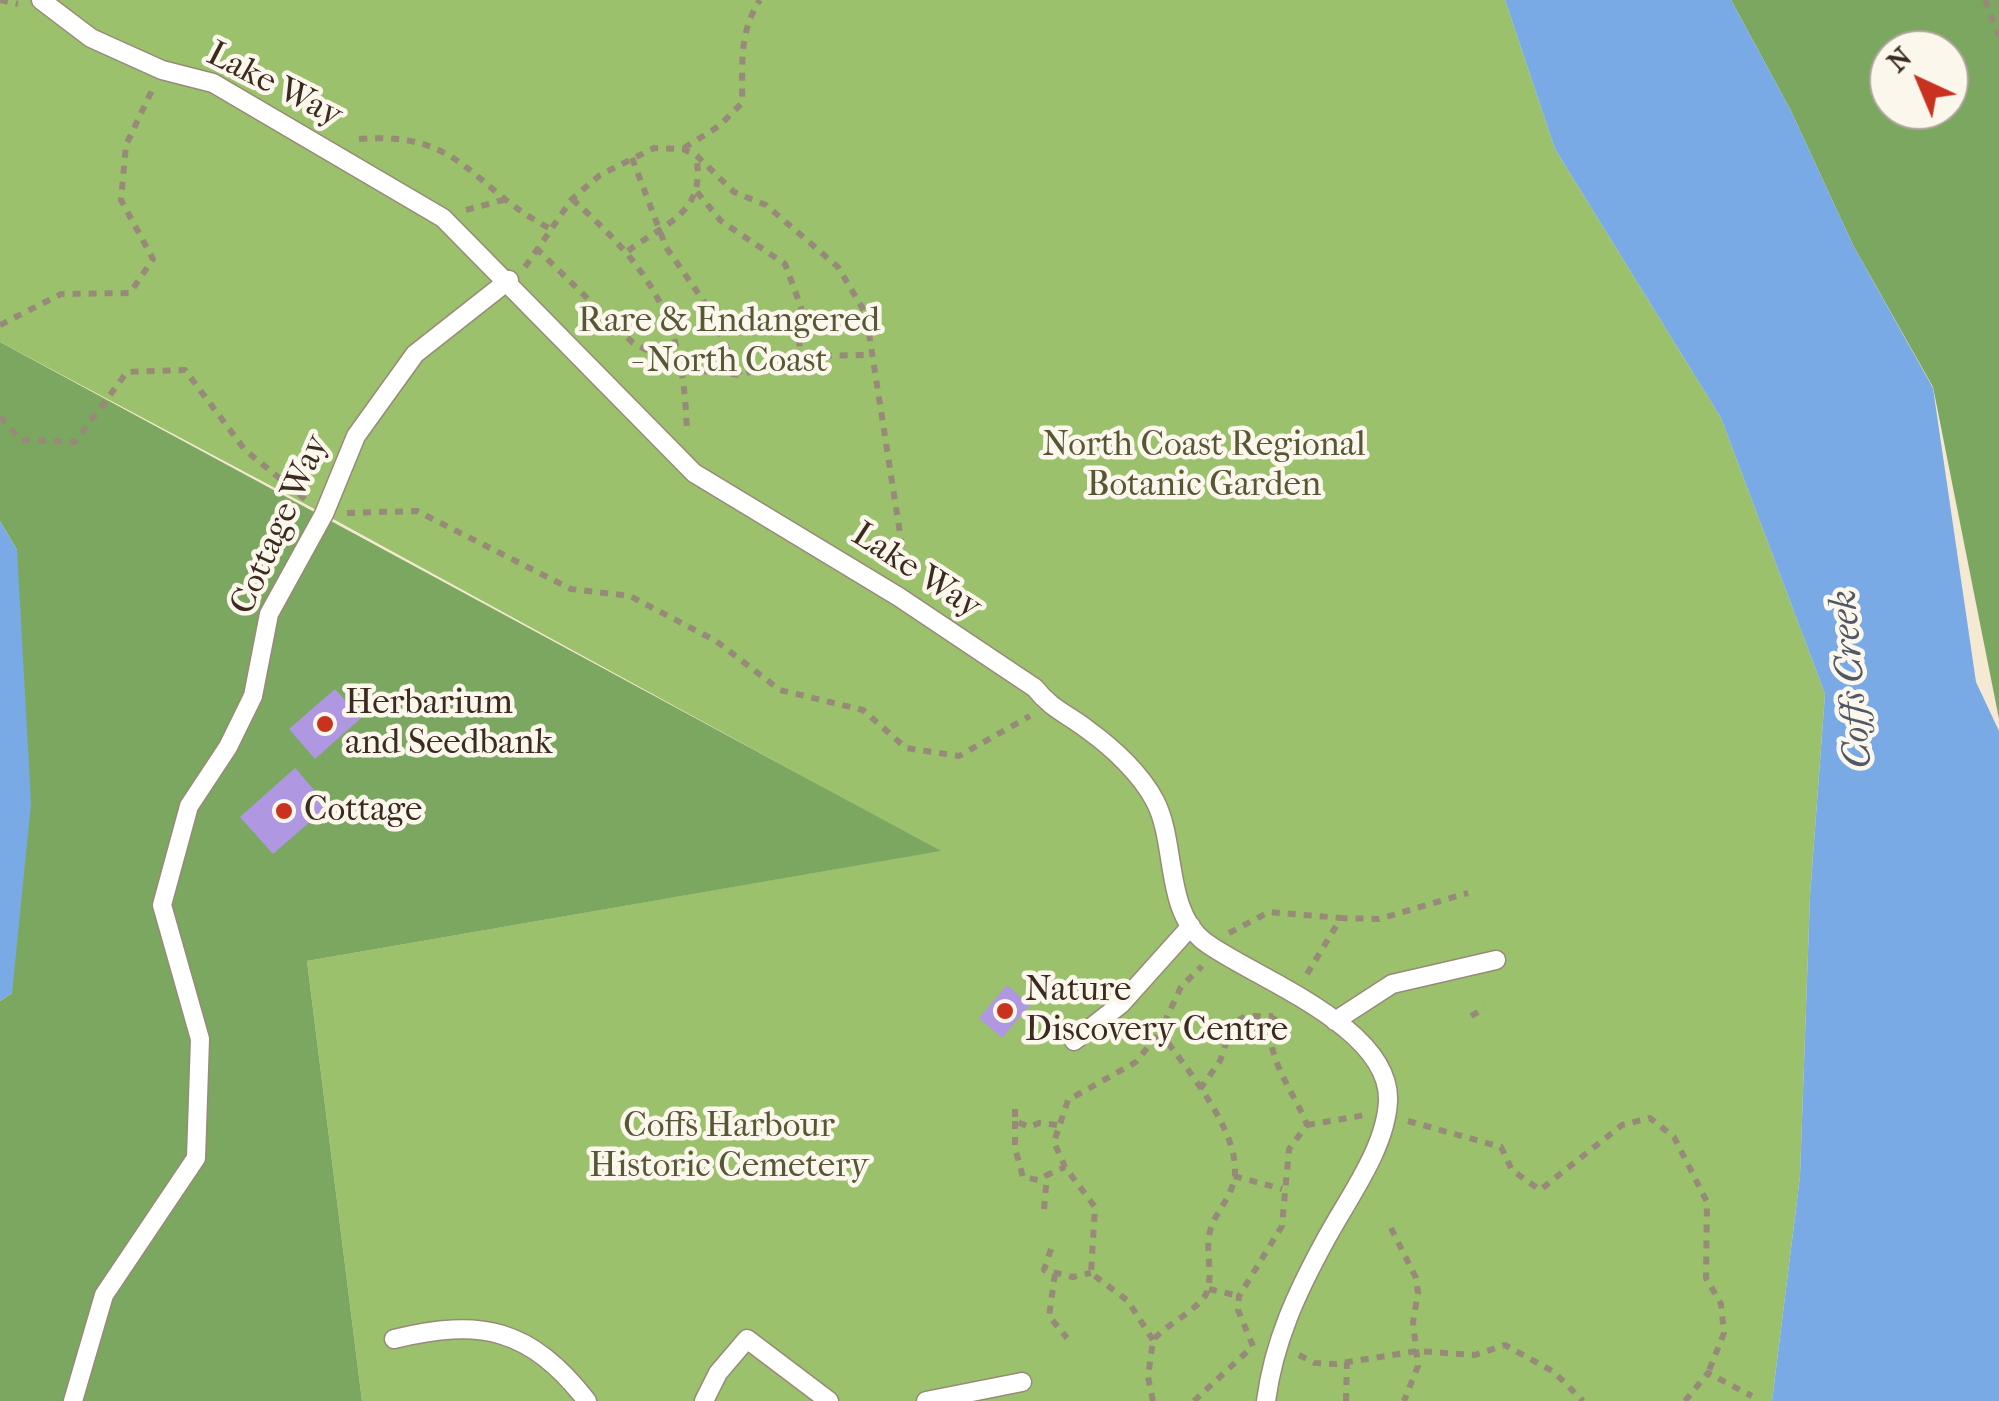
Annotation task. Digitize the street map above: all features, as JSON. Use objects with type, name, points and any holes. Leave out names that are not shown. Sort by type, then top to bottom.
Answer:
[{"type":"lane","name":"Lake Way","points":[[41,0],[91,38],[162,70],[213,83],[442,218],[509,280],[581,362],[694,473],[1036,688],[1048,706],[1100,739],[1154,797],[1168,835],[1179,896],[1191,926]]},
{"type":"lane","name":"Cottage Way","points":[[73,1401],[104,1295],[196,1158],[200,1039],[162,905],[189,806],[228,746],[253,696],[270,614],[324,514],[356,436],[415,354],[509,280]]},
{"type":"lane","points":[[1074,1041],[1121,1004],[1191,926],[1216,948],[1296,992],[1335,1020],[1370,1056],[1386,1090],[1384,1116],[1375,1145],[1274,1349],[1266,1401]]},
{"type":"lane","points":[[1335,1020],[1392,984],[1496,960]]},
{"type":"lane","points":[[394,1339],[477,1326],[523,1343],[567,1375],[588,1401]]},
{"type":"lane","points":[[704,1401],[718,1373],[747,1339],[829,1401]]},
{"type":"lane","points":[[926,1401],[1022,1382]]},
{"type":"path","points":[[683,149],[719,126],[742,103],[743,38],[746,22],[760,0]]},
{"type":"path","points":[[1985,0],[1999,36]]},
{"type":"path","points":[[0,325],[61,294],[130,293],[153,260],[121,200],[126,145],[162,70]]},
{"type":"path","points":[[349,139],[392,136],[440,146],[549,228]]},
{"type":"path","points":[[509,280],[523,269],[572,199],[600,175],[654,148],[683,149],[696,155],[734,192],[766,205],[838,267],[866,314],[912,608]]},
{"type":"path","points":[[628,251],[658,228],[684,215],[696,192],[696,155]]},
{"type":"path","points":[[632,158],[666,247],[705,302],[740,375]]},
{"type":"path","points":[[696,192],[721,221],[784,264],[800,308],[798,356]]},
{"type":"path","points":[[572,199],[628,251],[673,326],[684,369],[694,473]]},
{"type":"path","points":[[536,248],[633,343],[684,369],[740,375],[798,356],[872,355]]},
{"type":"path","points":[[0,417],[21,440],[76,442],[127,372],[184,370],[244,450],[324,514],[416,511],[571,589],[630,596],[716,641],[780,690],[862,710],[906,748],[960,756],[1048,706]]},
{"type":"path","points":[[1091,1273],[1094,1207],[1054,1150],[1056,1125],[1068,1100],[1136,1062],[1160,1032],[1182,987],[1236,926],[1269,912],[1380,919],[1468,893]]},
{"type":"path","points":[[1307,1125],[1273,1050],[1274,1016],[1296,992],[1341,918]]},
{"type":"path","points":[[1471,1016],[1484,1008]]},
{"type":"path","points":[[1200,1089],[1220,1062],[1233,1024],[1246,1016],[1274,1016]]},
{"type":"path","points":[[1152,1340],[1202,1300],[1209,1289],[1206,1260],[1210,1229],[1234,1176],[1226,1130],[1160,1032]]},
{"type":"path","points":[[1016,1109],[1015,1148],[1022,1177],[1038,1180],[1065,1167]]},
{"type":"path","points":[[1253,1346],[1238,1310],[1238,1296],[1282,1226],[1288,1149],[1307,1125],[1350,1114],[1384,1116]]},
{"type":"path","points":[[1411,1123],[1501,1147],[1512,1170],[1540,1190],[1631,1120],[1650,1118],[1674,1137],[1707,1202],[1706,1278],[1721,1304],[1724,1333],[1708,1374],[1685,1401]]},
{"type":"path","points":[[1015,1121],[1029,1128],[1039,1123],[1056,1125]]},
{"type":"path","points":[[1044,1208],[1047,1175]]},
{"type":"path","points":[[1234,1176],[1282,1189]]},
{"type":"path","points":[[1392,1228],[1416,1278],[1412,1322],[1418,1366],[1404,1401]]},
{"type":"path","points":[[1050,1249],[1044,1270],[1055,1274],[1091,1273],[1128,1301],[1152,1340],[1148,1377],[1153,1401]]},
{"type":"path","points":[[1055,1274],[1049,1316],[1067,1338]]},
{"type":"path","points":[[1209,1289],[1238,1296]]},
{"type":"path","points":[[1253,1346],[1315,1363],[1416,1351],[1474,1355],[1504,1345],[1554,1372],[1583,1401]]},
{"type":"path","points":[[1194,1401],[1253,1346]]},
{"type":"path","points":[[1346,1362],[1346,1401]]},
{"type":"path","points":[[1708,1374],[1752,1396]]},
{"type":"green space","name":"North Coast Regional Botanic Garden","points":[[0,0],[1505,0],[1555,149],[1721,418],[1825,694],[1810,896],[1800,1176],[1772,1401],[362,1401],[307,961],[939,851],[324,514],[0,342]]},
{"type":"green space","points":[[1731,0],[1999,0],[1999,719],[1933,387],[1854,247],[1790,109]]},
{"type":"green space","points":[[0,342],[941,851],[307,961],[362,1401],[0,1401],[0,1001],[12,993],[17,550],[0,521]]},
{"type":"water","name":"Coffs Creek","points":[[1505,0],[1731,0],[1790,109],[1854,247],[1933,388],[1976,682],[1999,731],[1999,1401],[1772,1401],[1800,1176],[1810,896],[1825,694],[1721,418],[1555,149]]},
{"type":"water","points":[[0,521],[17,550],[31,803],[12,993],[0,1001]]},
{"type":"building","name":"Herbarium and Seedbank","points":[[335,689],[361,718],[315,759],[289,729]]},
{"type":"building","name":"Cottage","points":[[295,768],[328,806],[273,854],[240,817]]},
{"type":"building","name":"Nature Discovery Centre","points":[[1007,985],[1030,1005],[1002,1038],[979,1018]]},
{"type":"place","name":"Herbarium and Seedbank","points":[[325,724]]},
{"type":"place","name":"Cottage","points":[[284,811]]},
{"type":"place","name":"Nature Discovery Centre","points":[[1005,1011]]},
{"type":"park label","name":"Rare & Endangered - North Coast","points":[[729,342]]},
{"type":"park label","name":"Coffs Harbour Historic Cemetery","points":[[729,1147]]}]
